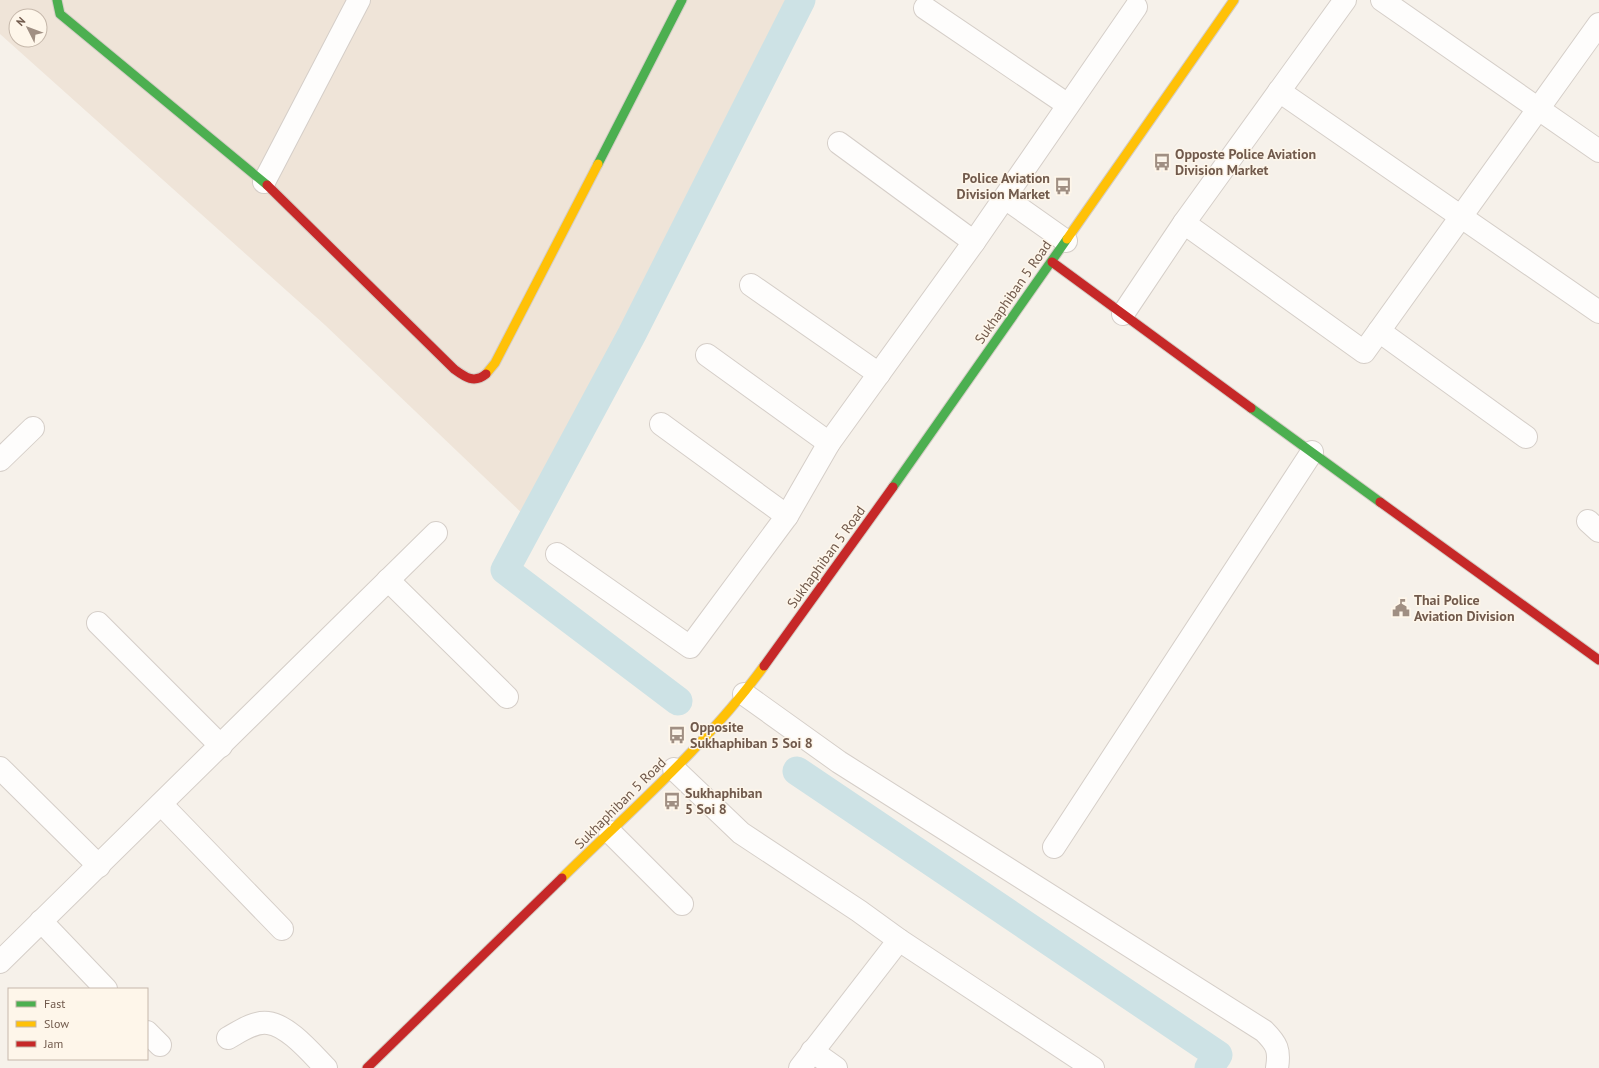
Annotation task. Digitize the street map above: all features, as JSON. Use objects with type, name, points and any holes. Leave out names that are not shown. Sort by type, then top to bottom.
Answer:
[{"type":"street","points":[[57,0],[60,14],[264,182],[454,369],[466,379],[475,381],[483,378],[495,363],[682,0]]},
{"type":"street","points":[[264,182],[359,0]]},
{"type":"street","name":"Sukhaphiban 5 Road","points":[[367,1068],[674,769],[744,694],[875,513],[1234,0]]},
{"type":"street","points":[[1123,314],[1184,223],[1345,0]]},
{"type":"street","points":[[1382,0],[1599,151]]},
{"type":"street","points":[[557,554],[690,647],[787,516],[829,443],[1005,198],[1136,7]]},
{"type":"street","points":[[925,8],[1068,106]]},
{"type":"street","points":[[1184,223],[1364,352],[1599,24]]},
{"type":"street","points":[[1279,91],[1599,312]]},
{"type":"street","points":[[839,143],[974,242]]},
{"type":"street","points":[[1005,198],[1066,241]]},
{"type":"street","points":[[1052,262],[1599,660]]},
{"type":"street","points":[[751,285],[879,374]]},
{"type":"street","points":[[1379,331],[1526,437]]},
{"type":"street","points":[[707,355],[829,443]]},
{"type":"street","points":[[661,424],[787,516]]},
{"type":"street","points":[[0,460],[33,428]]},
{"type":"street","points":[[1054,847],[1312,452]]},
{"type":"street","points":[[0,962],[436,533]]},
{"type":"street","points":[[388,580],[506,697]]},
{"type":"street","points":[[98,623],[221,746]]},
{"type":"street","points":[[744,694],[839,762],[1264,1031],[1274,1042],[1279,1055],[1277,1068]]},
{"type":"street","points":[[0,768],[98,866]]},
{"type":"street","points":[[674,769],[741,833],[859,911],[899,940],[1093,1068]]},
{"type":"street","points":[[161,804],[282,929]]},
{"type":"street","points":[[610,832],[682,904]]},
{"type":"street","points":[[41,922],[105,988]]},
{"type":"street","points":[[836,1068],[806,1060],[899,940]]},
{"type":"street","points":[[228,1038],[253,1025],[267,1022],[279,1026],[300,1042],[326,1068]]},
{"type":"shaded area","points":[[0,0],[788,0],[527,518],[325,325],[16,48],[48,48],[48,8],[8,8],[8,41],[0,34]]},
{"type":"waterway","points":[[678,701],[505,570],[632,334],[801,0]]},
{"type":"waterway","points":[[797,771],[1218,1055],[1209,1068]]},
{"type":"traffic: fast","points":[[57,0],[60,14],[267,185]]},
{"type":"traffic: fast","points":[[598,164],[682,0]]},
{"type":"traffic: fast","points":[[893,487],[1067,239]]},
{"type":"traffic: fast","points":[[1251,408],[1380,502]]},
{"type":"traffic: slow","points":[[1067,239],[1234,0]]},
{"type":"traffic: slow","points":[[486,374],[495,363],[598,164]]},
{"type":"traffic: slow","points":[[562,878],[693,750],[742,695],[764,666]]},
{"type":"traffic: jam","points":[[267,185],[454,369],[466,377],[474,379],[482,377],[486,374]]},
{"type":"traffic: jam","points":[[1052,262],[1251,408]]},
{"type":"traffic: jam","points":[[764,666],[893,487]]},
{"type":"traffic: jam","points":[[1380,502],[1599,660]]},
{"type":"traffic: jam","points":[[367,1068],[562,878]]},
{"type":"place","name":"Opposte Police Aviation Division Market","points":[[1162,162]]},
{"type":"place","name":"Police Aviation Division Market","points":[[1063,186]]},
{"type":"place","name":"Thai Police Aviation Division","points":[[1401,608]]},
{"type":"place","name":"Opposite Sukhaphiban 5 Soi 8","points":[[677,735]]},
{"type":"place","name":"Sukhaphiban 5 Soi 8","points":[[672,801]]}]
